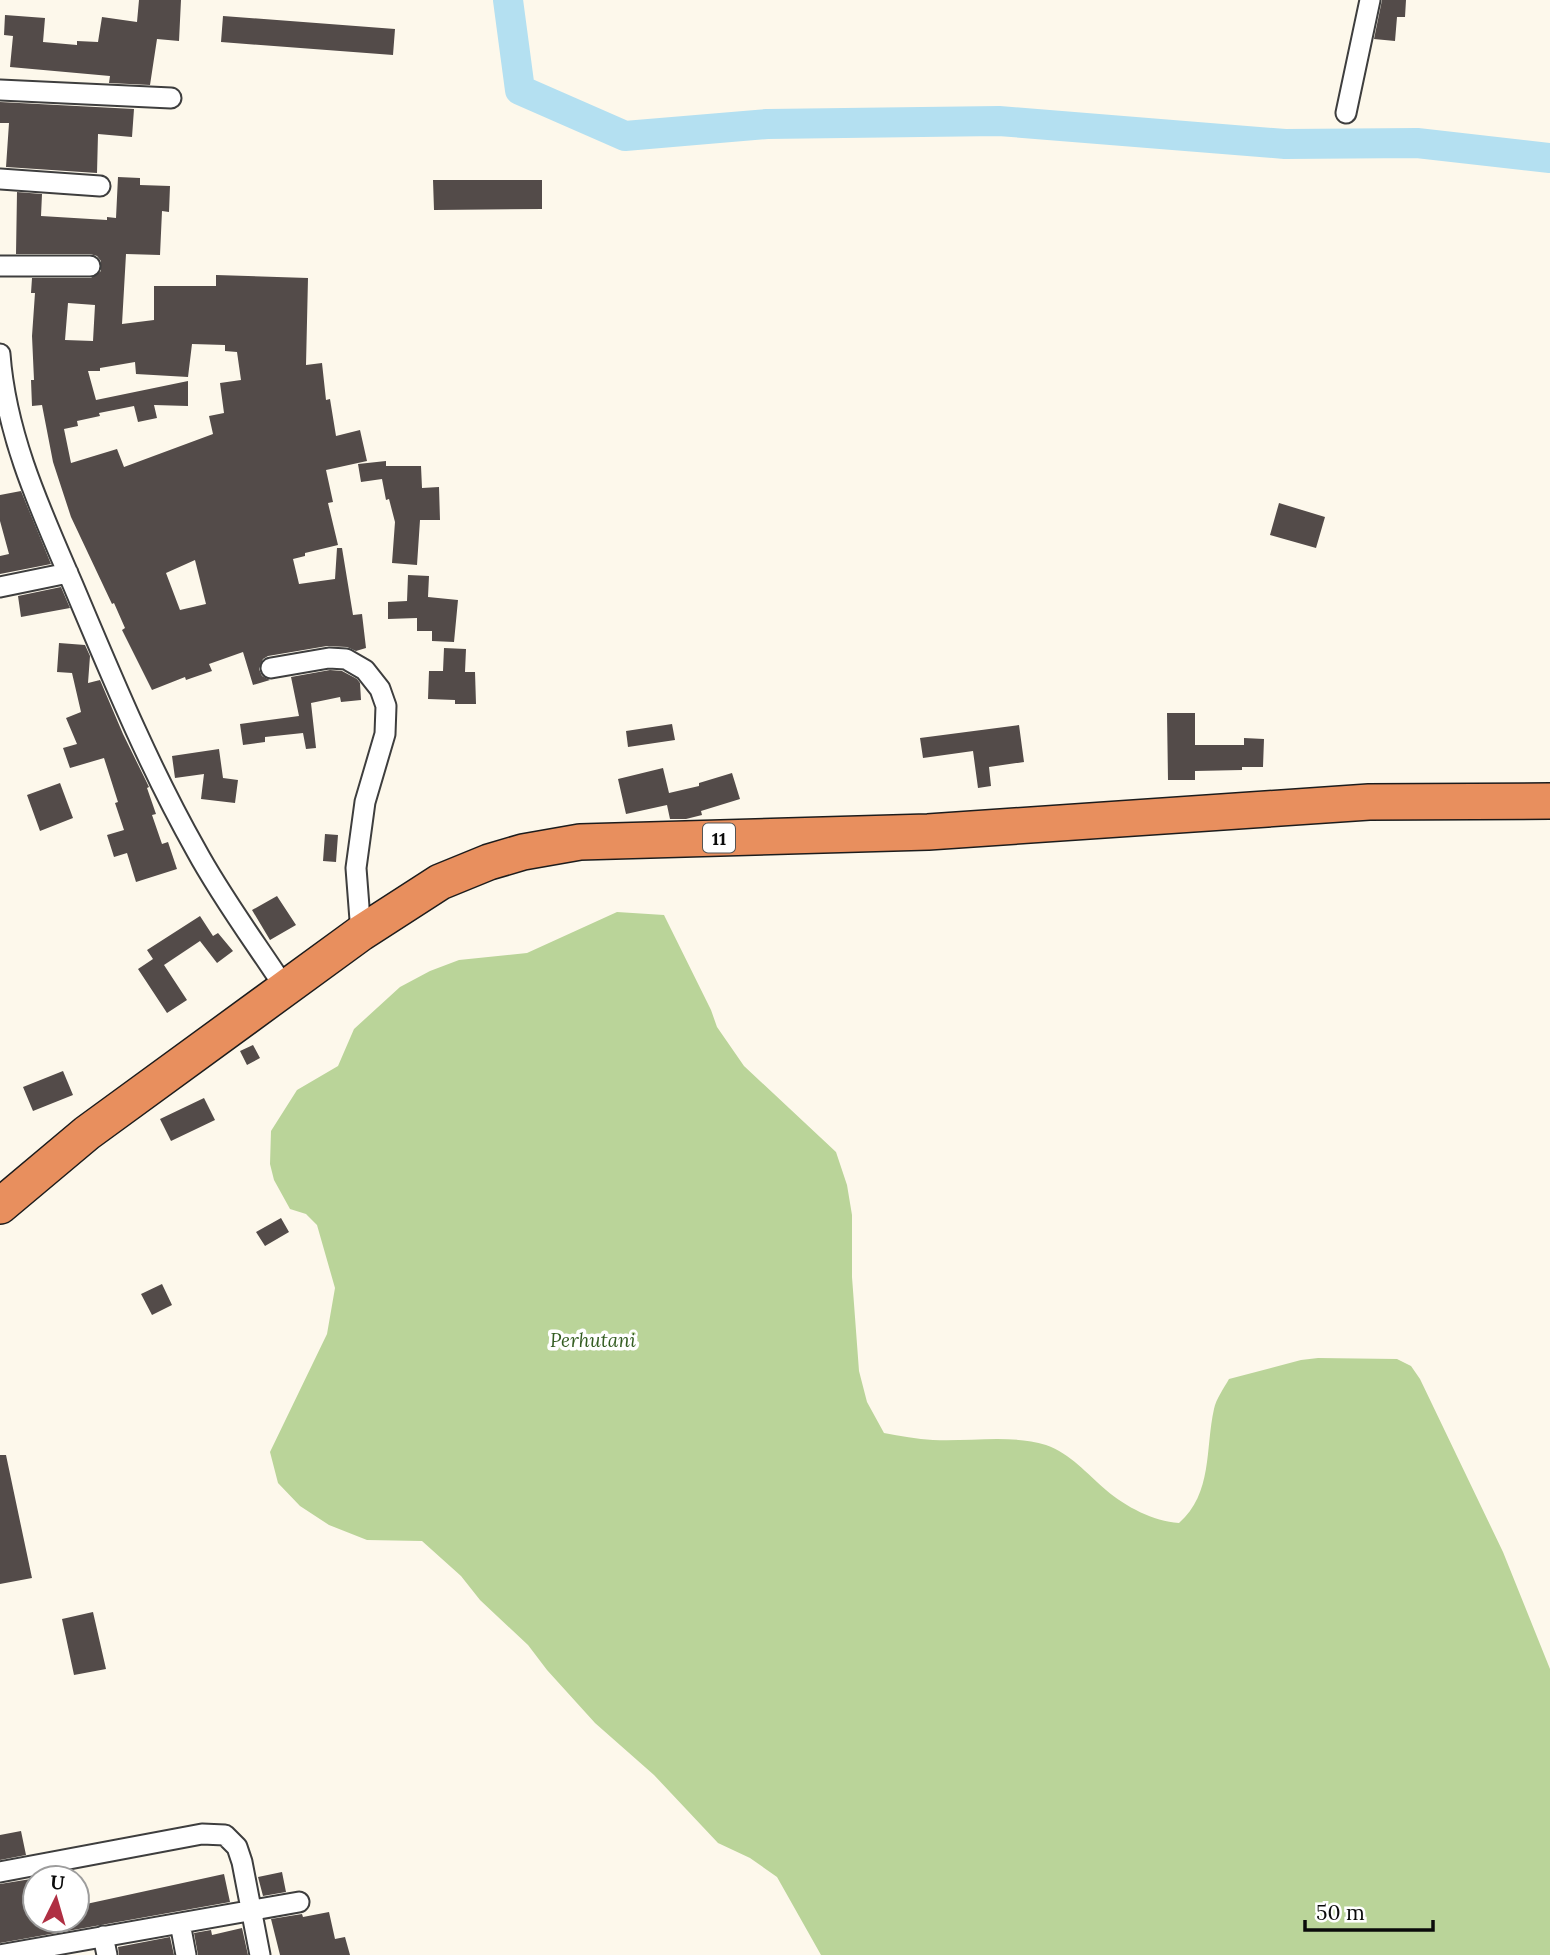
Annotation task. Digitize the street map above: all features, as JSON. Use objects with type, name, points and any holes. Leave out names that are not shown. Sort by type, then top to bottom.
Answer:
[{"type":"highway","name":"11","points":[[0,1206],[88,1133],[361,933],[440,882],[489,862],[523,852],[580,842],[928,832],[1369,802],[1550,801]]},
{"type":"street","points":[[1346,113],[1370,0]]},
{"type":"street","points":[[0,90],[171,98]]},
{"type":"street","points":[[0,179],[100,186]]},
{"type":"street","points":[[0,266],[90,266]]},
{"type":"street","points":[[0,354],[1,388],[33,490],[148,759],[197,852],[285,988]]},
{"type":"street","points":[[0,587],[68,573]]},
{"type":"street","points":[[271,668],[329,658],[346,659],[365,670],[380,688],[386,706],[384,734],[365,802],[356,868],[361,933]]},
{"type":"street","points":[[0,1871],[202,1834],[220,1834],[229,1838],[237,1847],[253,1910],[260,1955]]},
{"type":"street","points":[[0,1955],[105,1945],[180,1923],[299,1902]]},
{"type":"street","points":[[180,1923],[186,1955]]},
{"type":"green space","name":"Perhutani","points":[[617,912],[664,915],[717,1027],[744,1066],[836,1152],[847,1185],[852,1215],[852,1277],[859,1371],[867,1402],[884,1433],[933,1440],[1004,1439],[1046,1445],[1071,1459],[1122,1502],[1150,1516],[1179,1523],[1198,1498],[1203,1484],[1214,1409],[1229,1379],[1318,1358],[1397,1359],[1411,1366],[1420,1379],[1503,1552],[1550,1669],[1550,1955],[821,1955],[777,1877],[750,1858],[718,1843],[654,1775],[595,1723],[528,1645],[480,1600],[461,1576],[422,1541],[367,1540],[329,1525],[300,1506],[278,1483],[270,1452],[327,1334],[335,1288],[317,1225],[306,1214],[290,1209],[274,1180],[270,1164],[271,1131],[297,1090],[338,1066],[354,1029],[400,987],[459,960],[527,953]]},
{"type":"building","points":[[139,0],[181,0],[179,41],[157,39],[150,85],[109,83],[110,76],[10,67],[13,36],[4,35],[5,15],[45,18],[43,42],[77,45],[77,41],[98,42],[102,17],[137,22]]},
{"type":"building","points":[[1382,0],[1406,0],[1405,17],[1397,17],[1395,41],[1374,39]]},
{"type":"building","points":[[223,16],[395,29],[393,55],[221,42]]},
{"type":"building","points":[[0,102],[134,109],[132,137],[98,134],[97,173],[6,167],[9,123],[0,123]]},
{"type":"building","points":[[118,177],[140,178],[140,185],[170,186],[169,212],[162,211],[160,255],[126,254],[122,324],[154,320],[154,286],[216,286],[216,275],[308,278],[306,365],[322,363],[326,400],[330,399],[336,436],[360,430],[367,461],[326,470],[333,502],[328,503],[338,545],[305,553],[305,556],[293,559],[299,584],[335,579],[337,548],[342,548],[353,615],[362,614],[366,648],[356,651],[347,647],[327,646],[268,656],[263,659],[259,669],[262,676],[270,680],[253,685],[243,652],[209,664],[212,671],[186,680],[185,677],[152,690],[122,630],[125,628],[114,603],[112,604],[71,517],[53,462],[42,405],[32,406],[35,293],[31,293],[32,278],[91,278],[101,271],[101,261],[90,254],[16,254],[17,192],[42,194],[41,216],[107,220],[107,217],[116,218]],"holes":[[[68,303],[95,305],[93,341],[65,340]],[[192,344],[225,345],[225,351],[237,352],[241,380],[220,383],[224,413],[209,416],[213,434],[124,467],[117,449],[71,463],[64,429],[78,426],[77,421],[100,416],[99,413],[134,406],[138,422],[157,418],[154,405],[188,406],[188,381],[96,400],[88,371],[100,371],[100,368],[135,362],[136,374],[188,377]],[[195,560],[206,604],[180,610],[166,573]]]},
{"type":"building","points":[[433,180],[542,180],[542,209],[434,210]]},
{"type":"building","points":[[386,461],[386,466],[421,466],[422,488],[439,487],[440,520],[420,520],[417,565],[392,563],[395,522],[389,499],[386,500],[382,479],[361,482],[358,464]]},
{"type":"building","points":[[21,491],[51,564],[0,574],[0,556],[9,554],[0,521],[0,495]]},
{"type":"building","points":[[1279,503],[1325,517],[1316,548],[1270,535]]},
{"type":"building","points":[[408,575],[429,576],[428,597],[458,600],[454,642],[432,641],[432,631],[417,631],[417,618],[388,619],[388,602],[407,601]]},
{"type":"building","points":[[61,587],[70,608],[21,617],[18,596]]},
{"type":"building","points":[[59,643],[85,645],[90,656],[88,683],[100,680],[149,787],[147,788],[156,814],[152,815],[162,844],[168,842],[177,869],[136,882],[127,853],[114,857],[107,835],[124,830],[104,758],[70,768],[63,748],[77,744],[66,718],[81,712],[72,673],[57,672]]},
{"type":"building","points":[[444,648],[466,649],[465,672],[475,672],[476,704],[455,704],[455,700],[428,699],[429,671],[443,671]]},
{"type":"building","points":[[330,670],[342,671],[357,679],[360,683],[361,700],[341,702],[340,697],[311,703],[316,748],[306,749],[303,733],[265,737],[265,742],[243,745],[240,724],[299,716],[291,677]]},
{"type":"building","points":[[1167,713],[1195,713],[1195,745],[1244,745],[1244,738],[1264,739],[1263,767],[1195,771],[1195,780],[1168,780]]},
{"type":"building","points":[[672,724],[675,740],[628,747],[626,731]]},
{"type":"building","points":[[1019,725],[1024,762],[989,767],[991,786],[978,788],[973,751],[923,758],[920,738]]},
{"type":"building","points":[[219,749],[223,778],[238,780],[235,803],[201,799],[204,774],[175,778],[172,756]]},
{"type":"building","points":[[663,768],[669,793],[699,786],[699,783],[732,773],[740,799],[701,811],[702,815],[686,819],[670,819],[667,805],[626,814],[618,779]]},
{"type":"building","points":[[60,783],[73,818],[40,831],[27,795]]},
{"type":"building","points":[[325,834],[338,835],[336,862],[323,861]]},
{"type":"building","points":[[277,896],[296,925],[270,940],[252,910]]},
{"type":"building","points":[[200,916],[213,936],[218,933],[233,951],[217,963],[200,941],[164,965],[187,1000],[167,1013],[138,969],[153,959],[147,950]]},
{"type":"building","points":[[253,1045],[260,1058],[247,1065],[240,1051]]},
{"type":"building","points":[[63,1071],[73,1095],[33,1111],[23,1087]]},
{"type":"building","points":[[204,1098],[215,1120],[171,1141],[160,1119]]},
{"type":"building","points":[[281,1218],[289,1232],[265,1246],[256,1232]]},
{"type":"building","points":[[162,1284],[172,1305],[152,1315],[141,1294]]},
{"type":"building","points":[[0,1455],[6,1455],[32,1578],[0,1584]]},
{"type":"building","points":[[93,1612],[106,1669],[74,1675],[62,1619]]},
{"type":"building","points":[[21,1831],[26,1855],[0,1860],[0,1835]]},
{"type":"building","points":[[282,1872],[286,1892],[263,1896],[258,1877]]},
{"type":"building","points":[[224,1874],[230,1902],[91,1927],[91,1903]]},
{"type":"building","points":[[21,1881],[21,1934],[50,1934],[0,1943],[0,1884]]},
{"type":"building","points":[[329,1912],[335,1939],[345,1937],[350,1955],[280,1955],[271,1919]]},
{"type":"building","points":[[242,1928],[248,1955],[198,1955],[194,1933],[211,1930],[212,1935]]},
{"type":"building","points":[[170,1937],[174,1955],[119,1955],[118,1947]]},
{"type":"waterway","points":[[508,0],[520,90],[625,136],[767,124],[999,121],[1285,144],[1417,143],[1550,158]]}]
